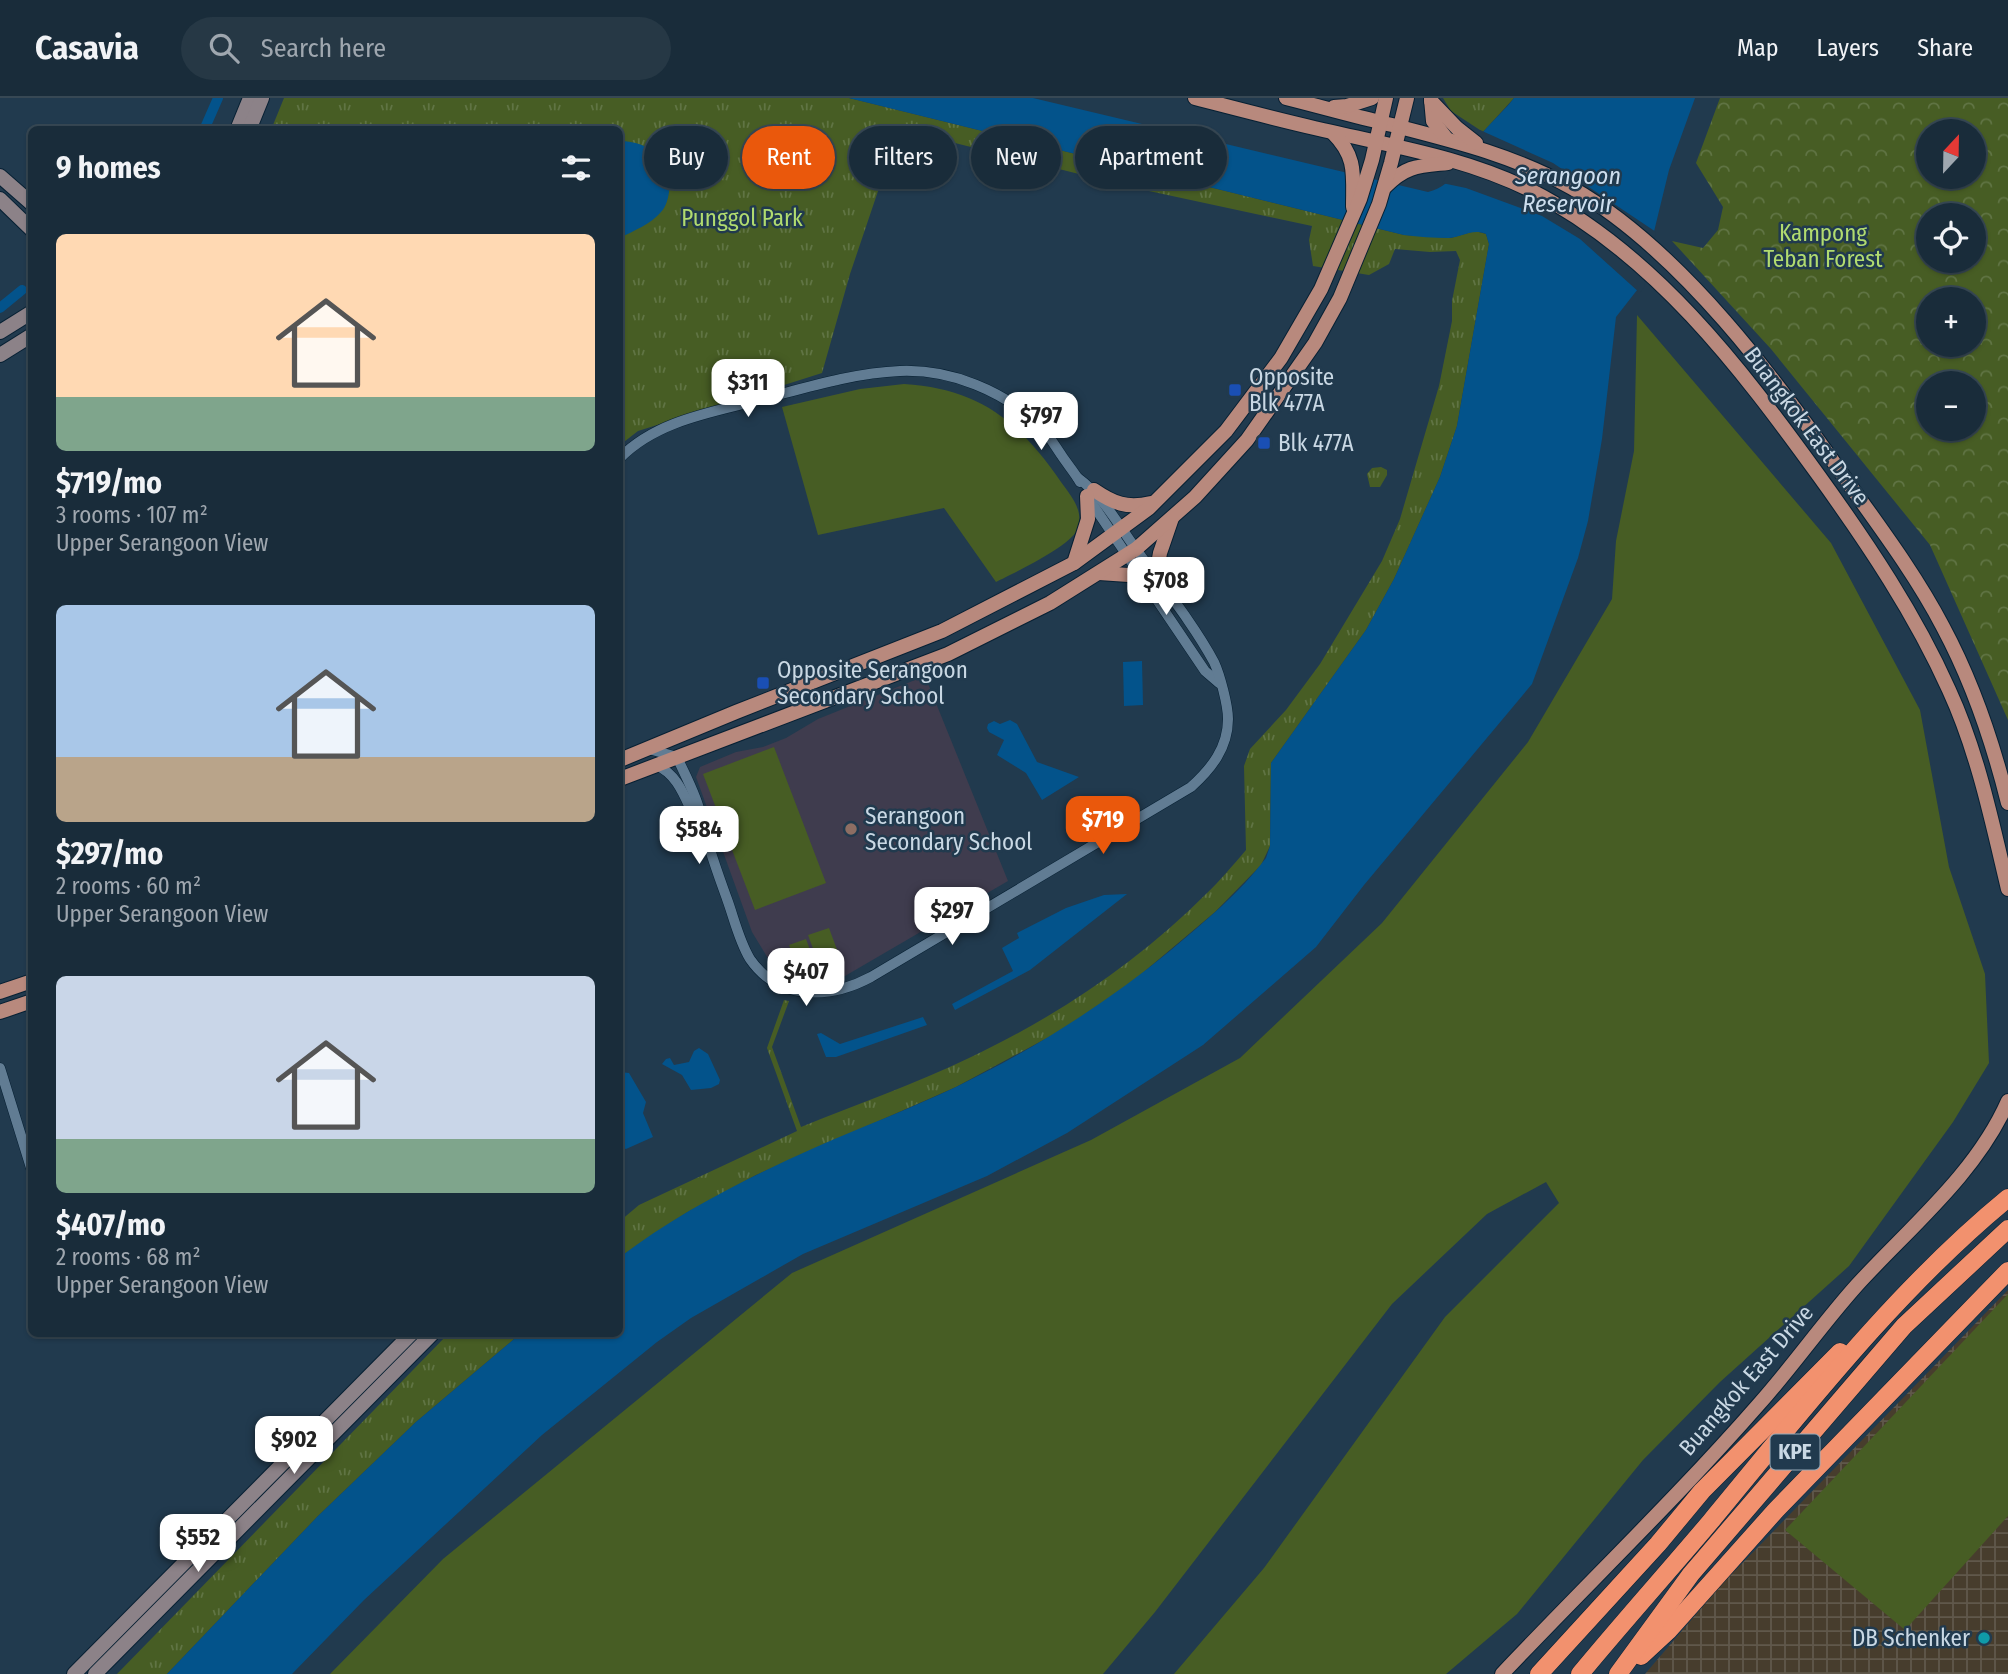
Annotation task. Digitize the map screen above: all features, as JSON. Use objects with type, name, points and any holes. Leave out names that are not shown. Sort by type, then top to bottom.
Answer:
[{"type":"highway","name":"KPE","points":[[1580,1674],[1778,1438],[1931,1268],[2008,1198]]},
{"type":"highway","name":"KPE","points":[[1620,1674],[1691,1574],[1859,1377],[1904,1326],[2008,1229]]},
{"type":"highway","points":[[1539,1674],[1702,1492],[1841,1351],[1931,1268]]},
{"type":"highway","points":[[1620,1674],[1668,1631],[1776,1510],[2008,1271]]},
{"type":"main road","points":[[239,126],[250,98]]},
{"type":"main road","points":[[251,126],[262,98]]},
{"type":"main road","name":"Buangkok East Drive","points":[[1195,98],[1457,162],[1510,181],[1588,224],[1661,285],[1707,331],[1804,455],[1883,569],[1924,637],[1950,692],[1973,751],[2008,889]]},
{"type":"main road","name":"Buangkok East Drive","points":[[1286,98],[1487,150],[1575,189],[1621,220],[1653,247],[1699,294],[1771,378],[1820,442],[1906,567],[1943,627],[1970,686],[1993,745],[2008,803]]},
{"type":"main road","points":[[1322,107],[1347,106],[1372,98]]},
{"type":"main road","points":[[623,759],[942,631],[1074,563],[1155,502],[1226,432],[1269,376],[1321,289],[1353,215],[1372,160],[1386,98]]},
{"type":"main road","points":[[623,778],[948,654],[1050,603],[1132,552],[1173,517],[1247,440],[1300,366],[1340,298],[1384,187],[1407,98]]},
{"type":"main road","points":[[1431,100],[1433,121],[1441,136]]},
{"type":"main road","points":[[1431,100],[1457,128],[1487,150]]},
{"type":"main road","points":[[1333,133],[1344,144],[1353,163],[1353,215]]},
{"type":"main road","points":[[1384,187],[1403,171],[1417,166],[1457,162]]},
{"type":"main road","points":[[0,176],[28,200]]},
{"type":"main road","points":[[0,199],[28,226]]},
{"type":"main road","points":[[0,332],[28,312]]},
{"type":"main road","points":[[0,355],[28,338]]},
{"type":"main road","points":[[1074,563],[1088,519],[1090,493],[1121,505],[1138,506],[1155,502]]},
{"type":"main road","points":[[1099,573],[1149,576],[1173,517]]},
{"type":"main road","points":[[0,992],[28,982]]},
{"type":"main road","points":[[0,1013],[28,1002]]},
{"type":"main road","name":"Buangkok East Drive","points":[[1502,1674],[1642,1531],[1760,1403],[1856,1287],[1965,1168],[1986,1141],[2008,1101]]},
{"type":"main road","points":[[74,1674],[408,1337]]},
{"type":"main road","points":[[95,1674],[429,1337]]},
{"type":"street","points":[[623,456],[649,435],[697,417],[873,374],[929,372],[956,378],[997,394],[1042,428],[1149,576],[1205,671],[1220,683],[1228,722],[1218,757],[1191,787],[871,977],[845,989],[818,994],[806,993],[769,979],[751,959],[739,936],[704,834],[701,814],[677,757],[645,748]]},
{"type":"street","points":[[655,765],[669,771],[676,778],[704,834]]},
{"type":"street","points":[[0,1068],[28,1158]]},
{"type":"shaded area","name":"Serangoon Secondary School","points":[[925,676],[1008,881],[845,976],[824,981],[792,975],[769,960],[752,932],[696,777],[700,767],[736,752],[763,747],[786,738],[818,719]]},
{"type":"shaded area","points":[[2008,1290],[2008,1674],[1645,1674],[1722,1584]]},
{"type":"green space","name":"Punggol Park","points":[[284,98],[849,98],[971,128],[971,147],[957,144],[957,126],[849,126],[849,189],[879,189],[850,274],[822,373],[638,431],[623,443],[623,126],[273,126]]},
{"type":"green space","points":[[1443,98],[1514,98],[1483,132],[1451,111]]},
{"type":"green space","name":"Kampong Teban Forest","points":[[1720,98],[2008,98],[2008,720],[1930,545],[1771,349],[1672,241],[1703,248],[1718,230],[1723,207],[1696,163]]},
{"type":"green space","name":"Punggol Park","points":[[1061,150],[1075,154],[1075,173],[1061,170]]},
{"type":"green space","name":"Punggol Park","points":[[1140,189],[1218,189],[1404,235],[1451,238],[1475,231],[1486,234],[1489,244],[1457,426],[1440,477],[1394,579],[1366,630],[1271,763],[1270,846],[1261,865],[1215,912],[1133,981],[1060,1031],[956,1087],[756,1175],[686,1213],[623,1255],[623,1218],[639,1205],[797,1131],[767,1048],[784,1000],[789,1001],[772,1047],[801,1127],[949,1067],[1001,1042],[1064,1006],[1153,943],[1211,889],[1246,850],[1244,766],[1250,749],[1286,710],[1320,664],[1382,561],[1400,519],[1439,386],[1452,321],[1452,301],[1460,260],[1456,251],[1395,249],[1389,264],[1369,275],[1313,266],[1309,240],[1312,226]]},
{"type":"green space","points":[[1637,315],[1831,543],[1920,710],[1949,867],[1985,974],[1989,1063],[1953,1122],[1849,1266],[1720,1382],[1643,1460],[1517,1614],[1446,1674],[1174,1674],[1264,1568],[1445,1317],[1559,1203],[1546,1182],[1487,1214],[1392,1304],[1155,1612],[1103,1674],[330,1674],[443,1559],[792,1273],[1091,1140],[1240,1058],[1382,923],[1528,742],[1612,599],[1616,541],[1634,451]]},
{"type":"green space","points":[[904,384],[931,387],[976,401],[1013,426],[1045,460],[1076,504],[1079,523],[1072,537],[1040,559],[996,582],[944,508],[818,535],[782,407],[860,389]]},
{"type":"green space","points":[[1381,467],[1387,470],[1387,475],[1380,487],[1370,487],[1367,474],[1372,468]]},
{"type":"green space","points":[[774,747],[826,883],[755,910],[703,774]]},
{"type":"green space","points":[[829,928],[843,966],[822,973],[808,935]]},
{"type":"green space","points":[[806,939],[816,966],[799,972],[789,945]]},
{"type":"green space","points":[[2008,1294],[2008,1516],[1905,1630],[1785,1530]]},
{"type":"green space","points":[[445,1337],[516,1337],[416,1422],[318,1516],[167,1674],[117,1674]]},
{"type":"water","name":"Serangoon Reservoir","points":[[849,98],[1033,98],[1151,126],[1075,126],[1075,154],[1061,150],[1061,126],[971,126],[971,128]]},
{"type":"water","name":"Serangoon Reservoir","points":[[1514,98],[1695,98],[1669,170],[1641,285],[1616,317],[1602,439],[1588,521],[1578,558],[1532,684],[1364,885],[1316,947],[1203,1045],[1067,1133],[987,1176],[803,1254],[691,1318],[657,1342],[542,1435],[364,1600],[292,1674],[167,1674],[318,1516],[416,1422],[516,1337],[623,1337],[623,1255],[666,1225],[739,1184],[814,1148],[956,1087],[1041,1041],[1120,989],[1171,950],[1245,883],[1266,858],[1270,846],[1271,763],[1366,630],[1394,579],[1440,477],[1457,426],[1489,244],[1486,234],[1481,232],[1449,238],[1404,235],[1218,189],[1227,189],[1227,144],[1428,192],[1438,189],[1454,176],[1484,131]]},
{"type":"water","points":[[623,141],[644,146],[644,189],[669,189],[663,210],[623,236]]},
{"type":"water","points":[[1142,661],[1143,705],[1124,706],[1123,662]]},
{"type":"water","points":[[1010,720],[1017,724],[1037,762],[1079,777],[1042,800],[1026,773],[997,755],[1004,740],[989,732],[988,724],[994,721],[1000,724]]},
{"type":"water","points":[[1127,894],[1030,970],[955,1010],[952,1004],[1013,971],[1002,948],[1019,938],[1017,933],[1066,908],[1104,895]]},
{"type":"water","points":[[923,1017],[927,1025],[836,1057],[826,1057],[817,1034],[821,1033],[840,1044]]},
{"type":"water","points":[[699,1048],[708,1054],[720,1080],[719,1084],[711,1088],[691,1090],[682,1075],[662,1064],[670,1058],[674,1065],[689,1062],[694,1051]]},
{"type":"water","points":[[623,1072],[629,1073],[646,1102],[643,1113],[653,1137],[623,1148]]},
{"type":"pier","points":[[1480,130],[1553,163],[1656,232],[1644,287],[1640,293],[1580,239],[1542,216],[1466,188],[1442,183]]},
{"type":"waterway","points":[[206,126],[218,98]]},
{"type":"waterway","points":[[0,308],[22,290]]},
{"type":"place","name":"Opposite Blk 477A","points":[[1235,390]]},
{"type":"place","name":"Blk 477A","points":[[1264,443]]},
{"type":"place","name":"Opposite Serangoon Secondary School","points":[[763,683]]},
{"type":"place","name":"Serangoon Secondary School","points":[[851,829]]},
{"type":"place","name":"DB Schenker","points":[[1984,1638]]}]
